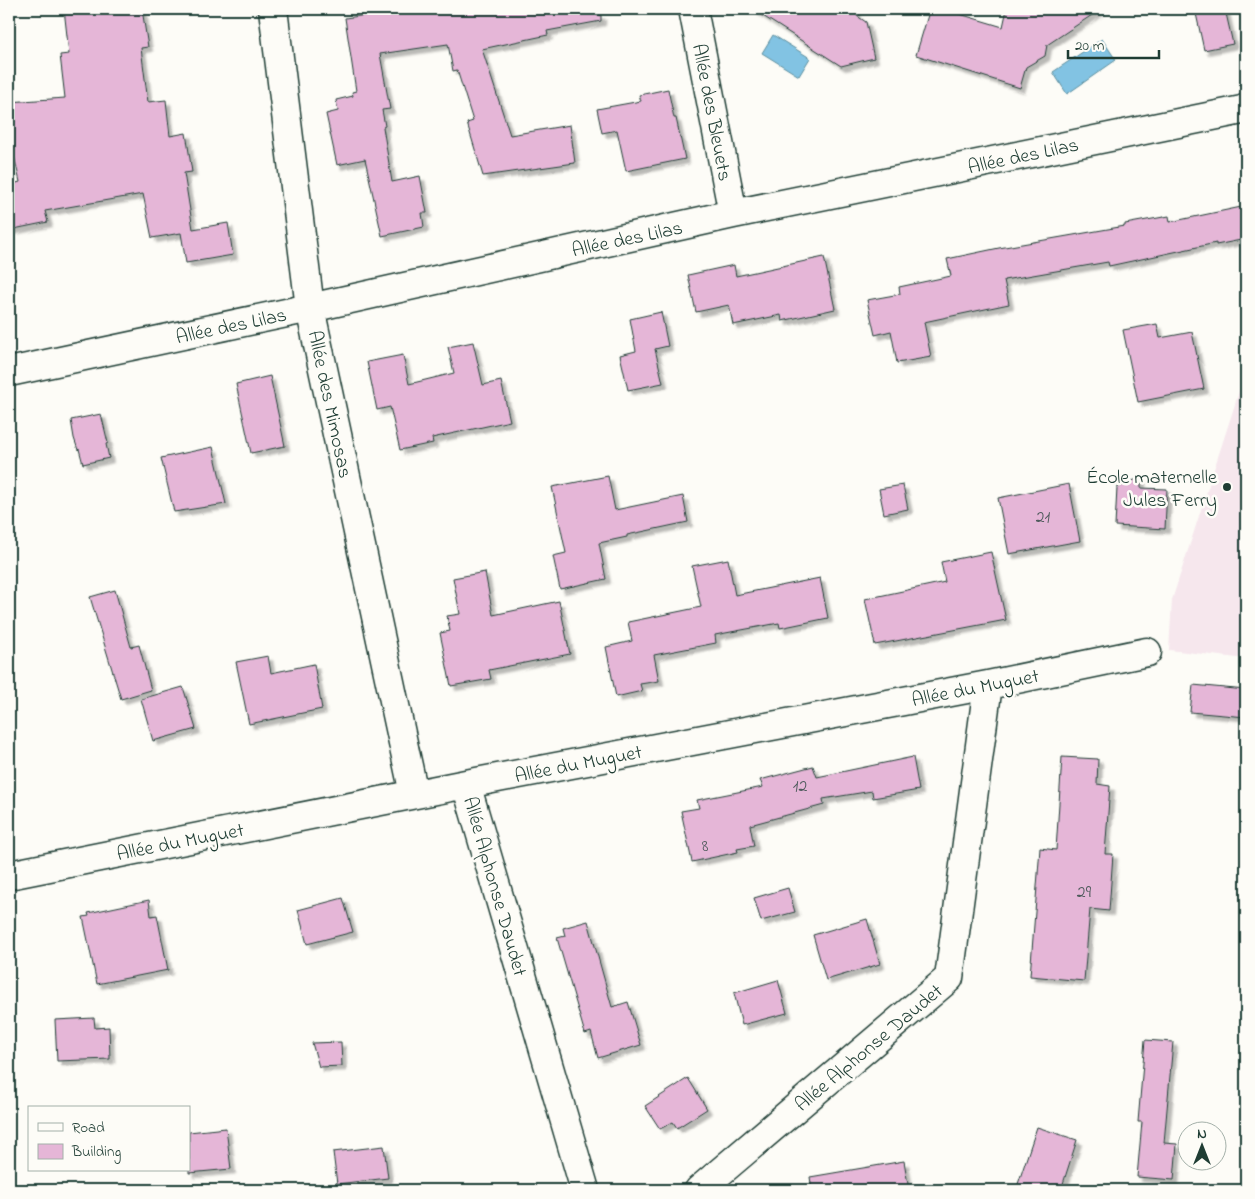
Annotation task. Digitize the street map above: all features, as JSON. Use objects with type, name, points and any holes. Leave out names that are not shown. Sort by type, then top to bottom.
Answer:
[{"type":"street","name":"Allée des Mimosas","points":[[274,9],[310,308],[414,794]]},
{"type":"street","name":"Allée des Bleuets","points":[[692,9],[733,214]]},
{"type":"street","name":"Allée des Lilas","points":[[9,372],[310,308],[733,214],[1246,108]]},
{"type":"street","name":"Allée du Muguet","points":[[9,875],[414,794],[988,685],[1147,652]]},
{"type":"street","name":"Allée Alphonse Daudet","points":[[699,1190],[950,978],[988,685]]},
{"type":"street","name":"Allée Alphonse Daudet","points":[[466,784],[585,1190]]},
{"type":"shaded area","name":"École maternelle Jules Ferry","points":[[1246,370],[1246,659],[1169,650],[1172,600]]},
{"type":"water","points":[[773,35],[810,58],[799,76],[762,53]]},
{"type":"water","points":[[1102,39],[1116,60],[1067,94],[1053,72]]},
{"type":"building","points":[[64,9],[142,9],[148,47],[141,48],[148,102],[166,100],[170,136],[186,133],[192,172],[184,173],[193,229],[228,223],[233,255],[186,263],[181,233],[152,238],[143,194],[45,211],[48,222],[9,230],[9,185],[20,182],[9,134],[9,102],[65,98],[60,55],[69,54]]},
{"type":"building","points":[[411,9],[542,9],[601,15],[601,21],[547,31],[548,35],[482,49],[510,135],[570,125],[575,163],[483,176],[467,123],[473,121],[457,70],[453,71],[448,44],[380,54],[390,109],[382,110],[392,182],[420,176],[427,213],[422,213],[424,227],[382,236],[365,159],[337,165],[326,114],[338,111],[336,100],[353,96],[352,92],[356,91],[345,18]]},
{"type":"building","points":[[752,9],[856,9],[857,16],[866,22],[874,58],[841,66]]},
{"type":"building","points":[[938,9],[1003,27],[1007,9],[1101,9],[1047,45],[1045,56],[1026,67],[1020,88],[916,55],[928,15]]},
{"type":"building","points":[[1195,9],[1225,9],[1233,44],[1204,50]]},
{"type":"building","points":[[668,89],[685,159],[626,171],[617,130],[602,133],[597,109],[641,101],[639,95]]},
{"type":"building","points":[[1246,206],[1246,239],[1216,245],[1216,243],[1109,266],[1108,262],[1004,280],[1009,304],[924,322],[931,357],[897,363],[891,331],[875,335],[867,300],[900,294],[899,287],[951,276],[947,259],[1169,216],[1170,222]]},
{"type":"building","points":[[824,257],[835,309],[782,321],[781,315],[733,325],[729,305],[696,312],[688,275],[734,265],[736,276]]},
{"type":"building","points":[[661,312],[668,346],[655,349],[663,383],[628,390],[620,355],[636,351],[630,319]]},
{"type":"building","points":[[1157,324],[1160,338],[1192,332],[1204,389],[1138,402],[1123,330]]},
{"type":"building","points":[[473,342],[483,385],[501,381],[510,421],[432,438],[433,443],[400,450],[390,407],[377,410],[367,362],[403,355],[409,384],[454,373],[448,347]]},
{"type":"building","points":[[270,376],[285,446],[251,453],[236,384]]},
{"type":"building","points":[[101,414],[108,443],[106,444],[109,458],[83,464],[74,438],[71,420]]},
{"type":"building","points":[[213,447],[226,504],[174,512],[161,458]]},
{"type":"building","points":[[608,476],[615,510],[683,496],[688,522],[599,543],[606,579],[560,589],[553,556],[566,553],[552,487]]},
{"type":"building","points":[[1141,477],[1141,488],[1167,489],[1165,529],[1115,526],[1117,488]]},
{"type":"building","points":[[1069,484],[1080,541],[1009,554],[998,498]]},
{"type":"building","points":[[903,485],[908,509],[884,514],[879,489]]},
{"type":"building","points":[[991,552],[1006,620],[875,645],[865,599],[945,582],[941,562]]},
{"type":"building","points":[[728,559],[735,595],[820,578],[828,618],[780,628],[779,623],[715,635],[716,643],[654,655],[659,681],[640,684],[642,691],[616,697],[606,647],[632,641],[628,622],[701,607],[692,566]]},
{"type":"building","points":[[485,572],[493,615],[559,601],[570,654],[489,670],[491,679],[451,686],[440,633],[450,631],[447,616],[460,614],[453,578]]},
{"type":"building","points":[[115,590],[131,647],[139,645],[151,690],[121,699],[90,597]]},
{"type":"building","points":[[268,656],[271,673],[314,664],[322,709],[249,724],[236,662]]},
{"type":"building","points":[[1193,685],[1246,690],[1246,717],[1190,712]]},
{"type":"building","points":[[183,687],[196,729],[153,741],[141,699]]},
{"type":"building","points":[[913,757],[919,790],[873,798],[872,791],[823,799],[824,805],[750,825],[754,846],[737,849],[738,852],[692,862],[681,811],[699,808],[697,800],[763,787],[760,780],[813,766],[817,777]]},
{"type":"building","points":[[1062,757],[1098,759],[1097,784],[1110,786],[1105,854],[1113,854],[1109,911],[1090,909],[1084,981],[1030,976],[1040,848],[1056,850]]},
{"type":"building","points":[[788,888],[795,912],[761,921],[754,898]]},
{"type":"building","points":[[343,898],[353,932],[307,944],[298,910]]},
{"type":"building","points":[[149,900],[151,916],[157,915],[168,970],[97,984],[83,917],[89,916],[88,913]]},
{"type":"building","points":[[867,919],[880,964],[826,980],[813,935]]},
{"type":"building","points":[[588,921],[612,1007],[628,1002],[641,1045],[598,1058],[591,1032],[585,1034],[557,938],[565,936],[563,928]]},
{"type":"building","points":[[778,980],[787,1013],[742,1025],[734,993]]},
{"type":"building","points":[[94,1018],[95,1028],[109,1027],[110,1059],[57,1061],[55,1020]]},
{"type":"building","points":[[1145,1040],[1173,1042],[1164,1143],[1177,1144],[1174,1180],[1137,1177],[1142,1122],[1138,1122]]},
{"type":"building","points":[[341,1042],[342,1066],[319,1067],[312,1043]]},
{"type":"building","points":[[688,1078],[707,1109],[677,1128],[673,1122],[660,1129],[645,1106]]},
{"type":"building","points":[[1037,1127],[1077,1140],[1061,1190],[1016,1190]]},
{"type":"building","points":[[226,1128],[231,1169],[189,1173],[190,1132]]},
{"type":"building","points":[[384,1146],[388,1178],[337,1184],[333,1152]]},
{"type":"building","points":[[904,1161],[909,1190],[812,1190],[810,1177]]},
{"type":"place","name":"École maternelle Jules Ferry","points":[[1227,487]]}]
